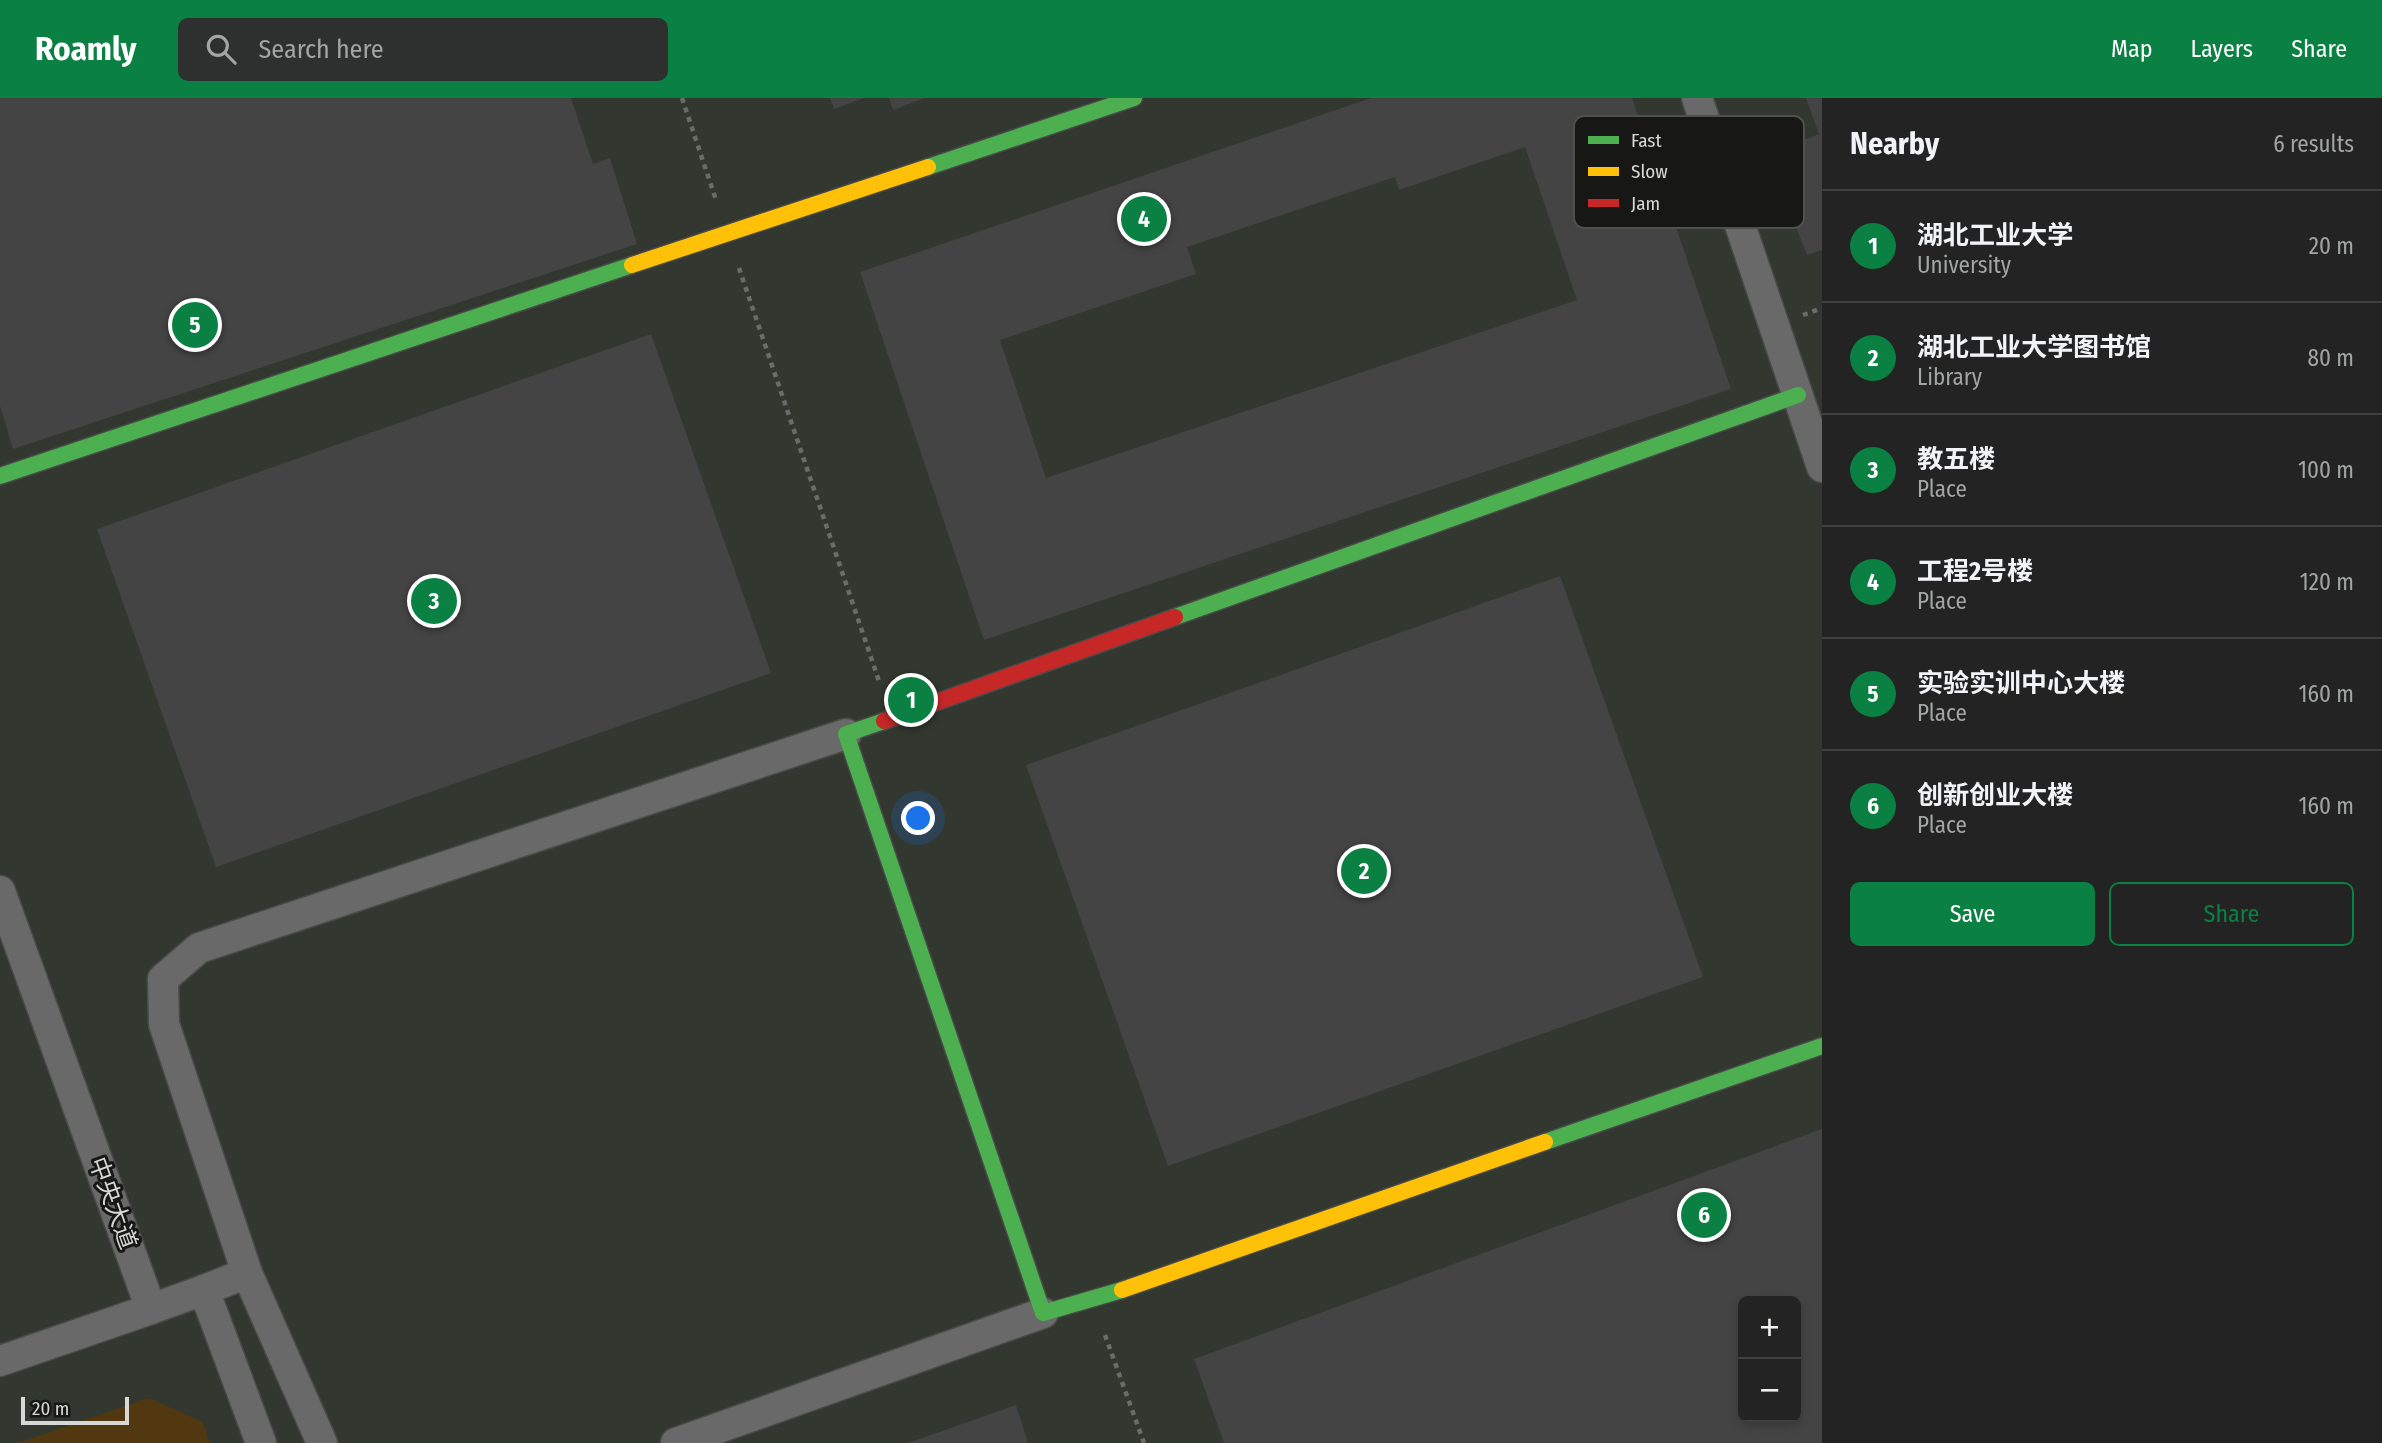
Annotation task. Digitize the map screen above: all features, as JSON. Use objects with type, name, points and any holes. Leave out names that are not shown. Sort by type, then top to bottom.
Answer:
[{"type":"street","points":[[0,476],[1134,98]]},
{"type":"street","points":[[1697,98],[1703,116]]},
{"type":"street","points":[[1741,228],[1822,467]]},
{"type":"street","points":[[322,1443],[247,1273],[164,1024],[163,979],[199,948],[846,734],[1798,395]]},
{"type":"street","points":[[846,734],[1043,1313]]},
{"type":"street","name":"中央大道","points":[[0,891],[151,1309]]},
{"type":"street","points":[[676,1443],[1043,1313],[1093,1300],[1822,1046]]},
{"type":"street","points":[[0,1361],[247,1273]]},
{"type":"street","points":[[205,1290],[261,1443]]},
{"type":"path","points":[[682,98],[891,718]]},
{"type":"path","points":[[1093,1300],[1144,1443]]},
{"type":"shaded area","points":[[0,98],[1822,98],[1822,1443],[0,1443]]},
{"type":"shaded area","points":[[149,1398],[203,1422],[210,1443],[18,1443]]},
{"type":"building","points":[[0,98],[571,98],[593,164],[610,158],[637,244],[13,449],[0,406]]},
{"type":"building","points":[[830,98],[864,98],[834,109]]},
{"type":"building","points":[[889,98],[925,98],[893,110]]},
{"type":"building","points":[[1371,98],[1632,98],[1638,116],[1574,116],[1574,228],[1676,228],[1731,389],[984,640],[860,272]],"holes":[[[1525,147],[1577,300],[1046,478],[1000,340],[1196,274],[1187,247],[1395,177],[1399,190]]]},
{"type":"building","points":[[1806,98],[1822,98],[1822,250],[1807,255],[1796,228],[1804,228],[1804,140],[1819,134]]},
{"type":"building","points":[[651,334],[771,673],[216,867],[97,529]]},
{"type":"building","points":[[1560,576],[1703,977],[1168,1166],[1026,765]]},
{"type":"building","points":[[1822,1129],[1822,1443],[1224,1443],[1194,1359]]},
{"type":"building","points":[[1016,1405],[1028,1443],[908,1443]]},
{"type":"traffic: fast","points":[[928,167],[1134,98]]},
{"type":"traffic: fast","points":[[0,476],[632,265]]},
{"type":"traffic: fast","points":[[1175,617],[1798,395]]},
{"type":"traffic: fast","points":[[884,721],[846,734],[1043,1313],[1122,1290]]},
{"type":"traffic: fast","points":[[1545,1142],[1822,1046]]},
{"type":"traffic: slow","points":[[632,265],[928,167]]},
{"type":"traffic: slow","points":[[1122,1290],[1545,1142]]},
{"type":"traffic: jam","points":[[884,721],[1175,617]]},
{"type":"place","name":"工程2号楼","points":[[1144,219]]},
{"type":"place","name":"实验实训中心大楼","points":[[195,325]]},
{"type":"place","name":"教五楼","points":[[434,601]]},
{"type":"place","name":"湖北工业大学","points":[[911,700]]},
{"type":"place","name":"湖北工业大学图书馆","points":[[1364,871]]},
{"type":"place","name":"创新创业大楼","points":[[1704,1215]]}]
